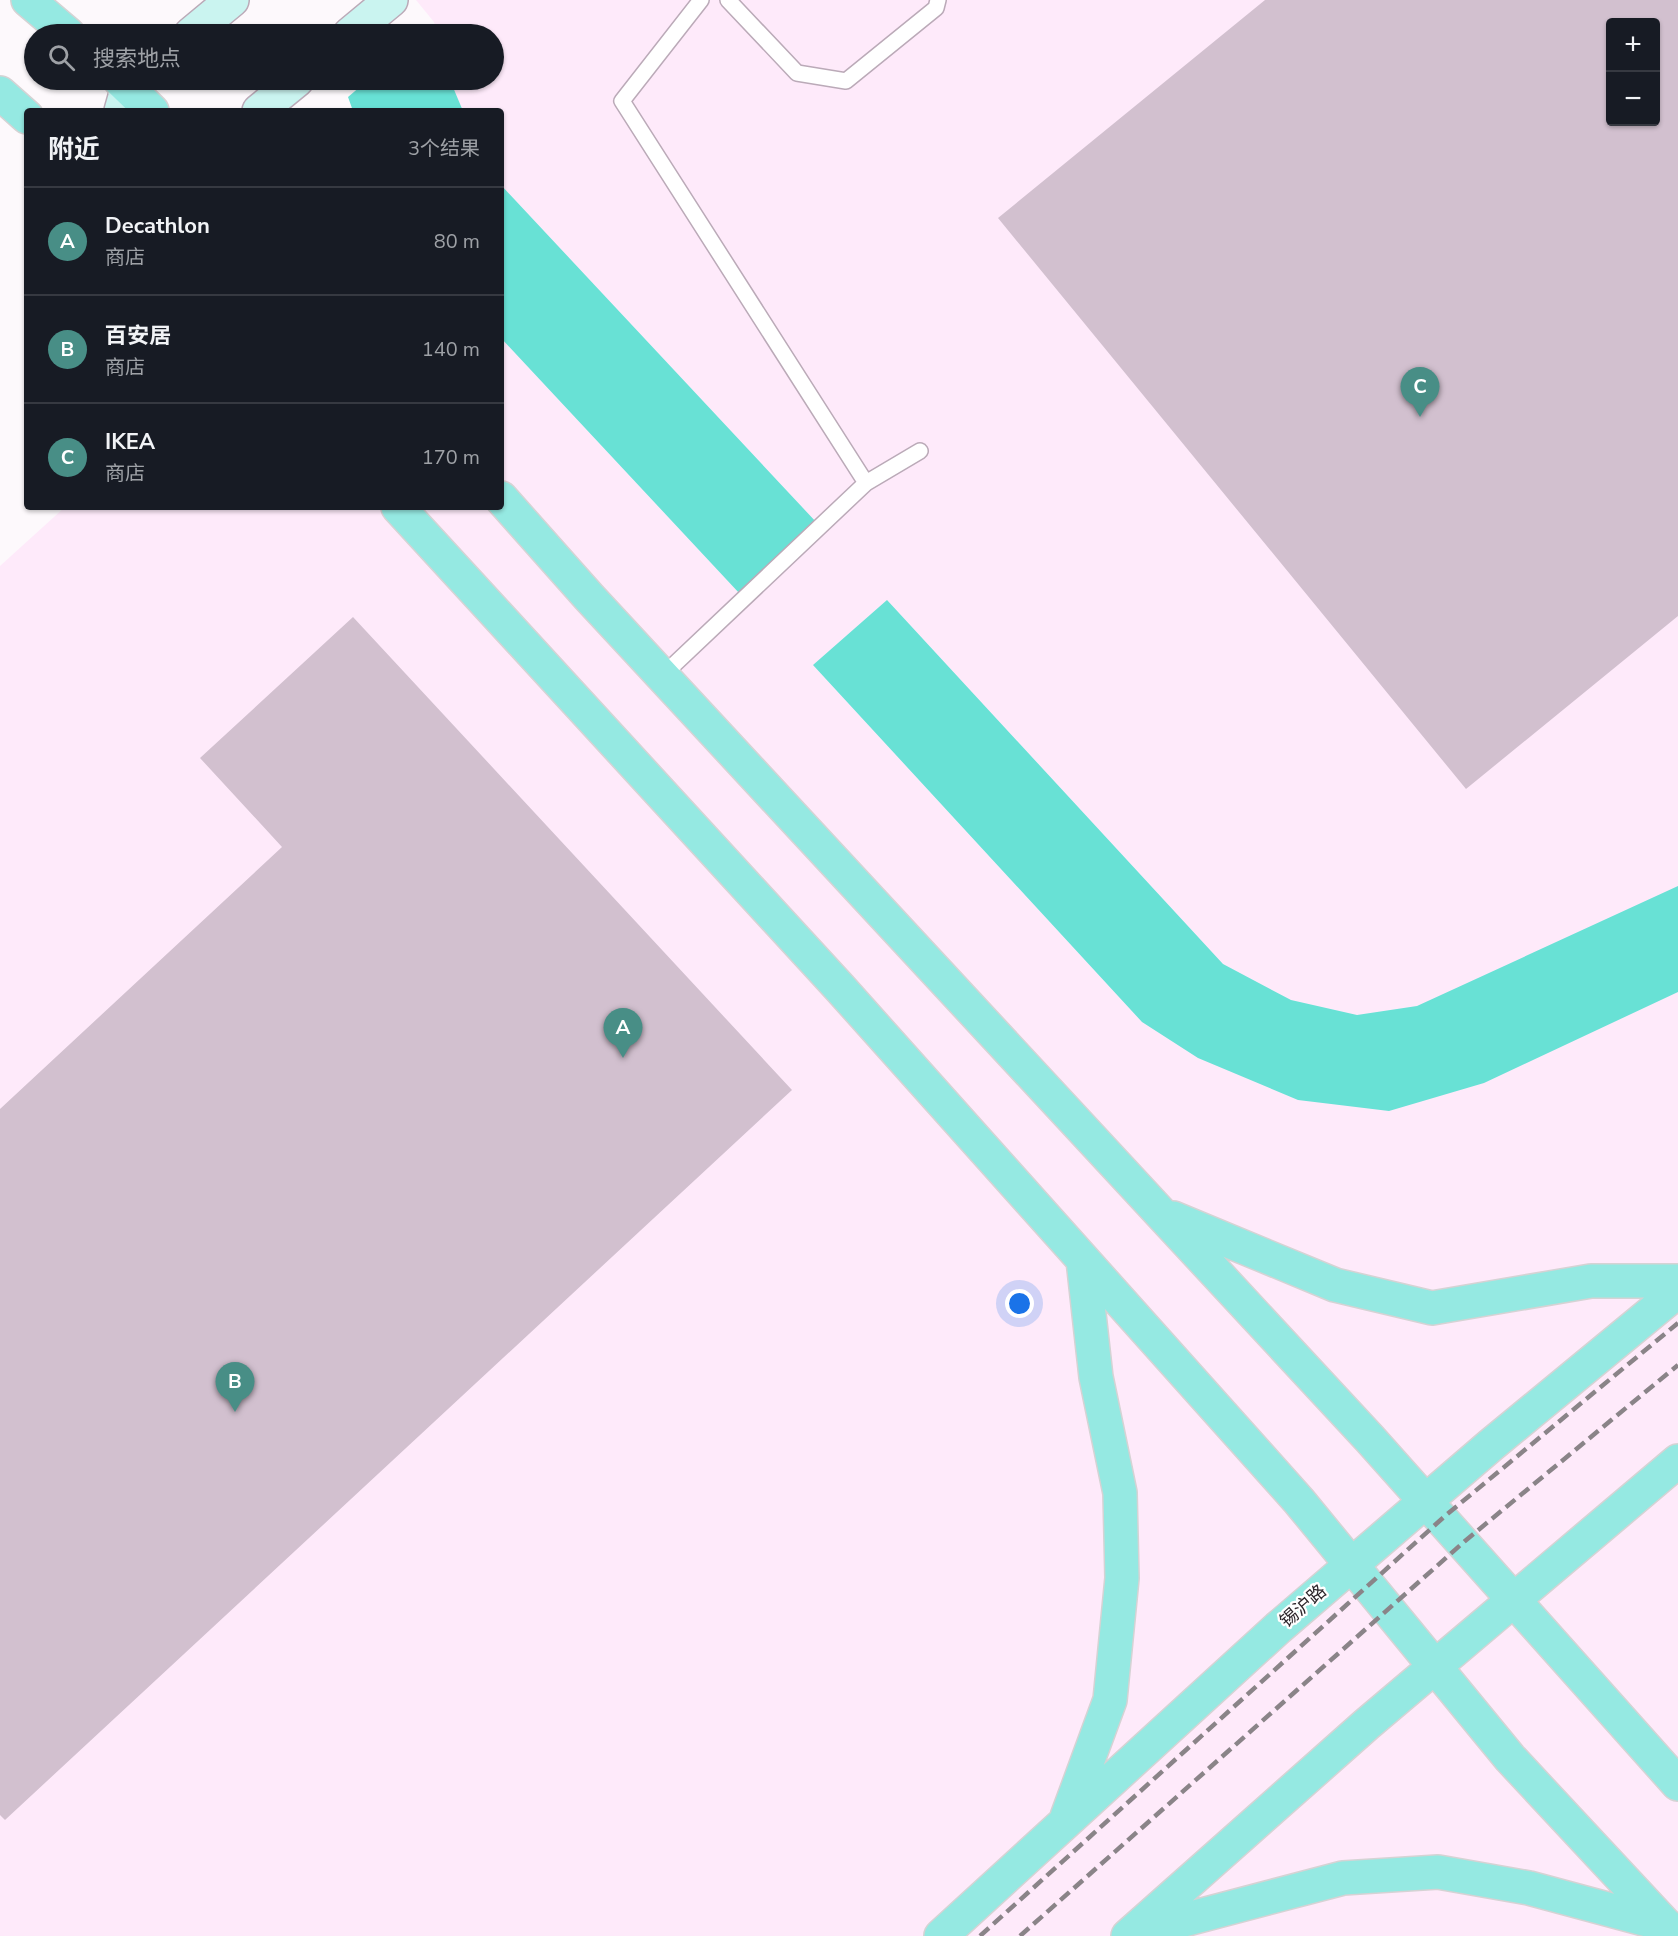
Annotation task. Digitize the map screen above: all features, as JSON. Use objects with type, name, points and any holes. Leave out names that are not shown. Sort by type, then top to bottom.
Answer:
[{"type":"main road","points":[[28,0],[56,24]]},
{"type":"main road","points":[[202,24],[232,0]]},
{"type":"main road","points":[[362,24],[391,0]]},
{"type":"main road","points":[[127,90],[148,108]]},
{"type":"main road","points":[[263,108],[285,90]]},
{"type":"main road","points":[[0,93],[24,114]]},
{"type":"main road","points":[[504,501],[662,676],[1426,1501],[1678,1784]]},
{"type":"main road","points":[[401,510],[840,988],[1299,1501],[1510,1758],[1671,1931]]},
{"type":"main road","points":[[1161,1213],[1335,1285],[1432,1308],[1591,1281],[1678,1281]]},
{"type":"main road","points":[[1065,1823],[1110,1700],[1122,1578],[1120,1492],[1096,1377],[1083,1260]]},
{"type":"main road","name":"锡沪路","points":[[941,1936],[1278,1628],[1678,1291]]},
{"type":"main road","points":[[1129,1935],[1435,1666],[1678,1461]]},
{"type":"main road","points":[[1129,1935],[1343,1878],[1438,1872],[1529,1888],[1671,1931]]},
{"type":"lane","points":[[700,0],[622,101],[866,483]]},
{"type":"lane","points":[[728,0],[797,73],[846,81],[936,8],[938,0]]},
{"type":"lane","points":[[662,676],[866,483],[920,451]]},
{"type":"shaded area","points":[[416,0],[1678,0],[1678,1936],[0,1936],[0,566],[62,510],[504,510],[504,108],[462,108],[454,90],[504,90],[504,24],[435,24]]},
{"type":"water","points":[[356,90],[454,90],[462,108],[352,108],[348,97]]},
{"type":"water","points":[[504,188],[817,523],[740,594],[504,341]]},
{"type":"water","points":[[887,600],[1223,964],[1291,1000],[1357,1015],[1417,1006],[1678,886],[1678,992],[1484,1083],[1389,1111],[1298,1100],[1198,1058],[1142,1022],[813,665]]},
{"type":"building","points":[[1265,0],[1678,0],[1678,616],[1466,789],[998,218]]},
{"type":"building","points":[[353,617],[792,1090],[5,1820],[0,1815],[0,1109],[282,847],[200,758]]},
{"type":"railway","points":[[980,1936],[1445,1516],[1678,1323]]},
{"type":"railway","points":[[1020,1936],[1465,1541],[1678,1365]]},
{"type":"place","name":"IKEA","points":[[1420,417]]},
{"type":"place","name":"Decathlon","points":[[623,1058]]},
{"type":"place","name":"百安居","points":[[235,1412]]}]
